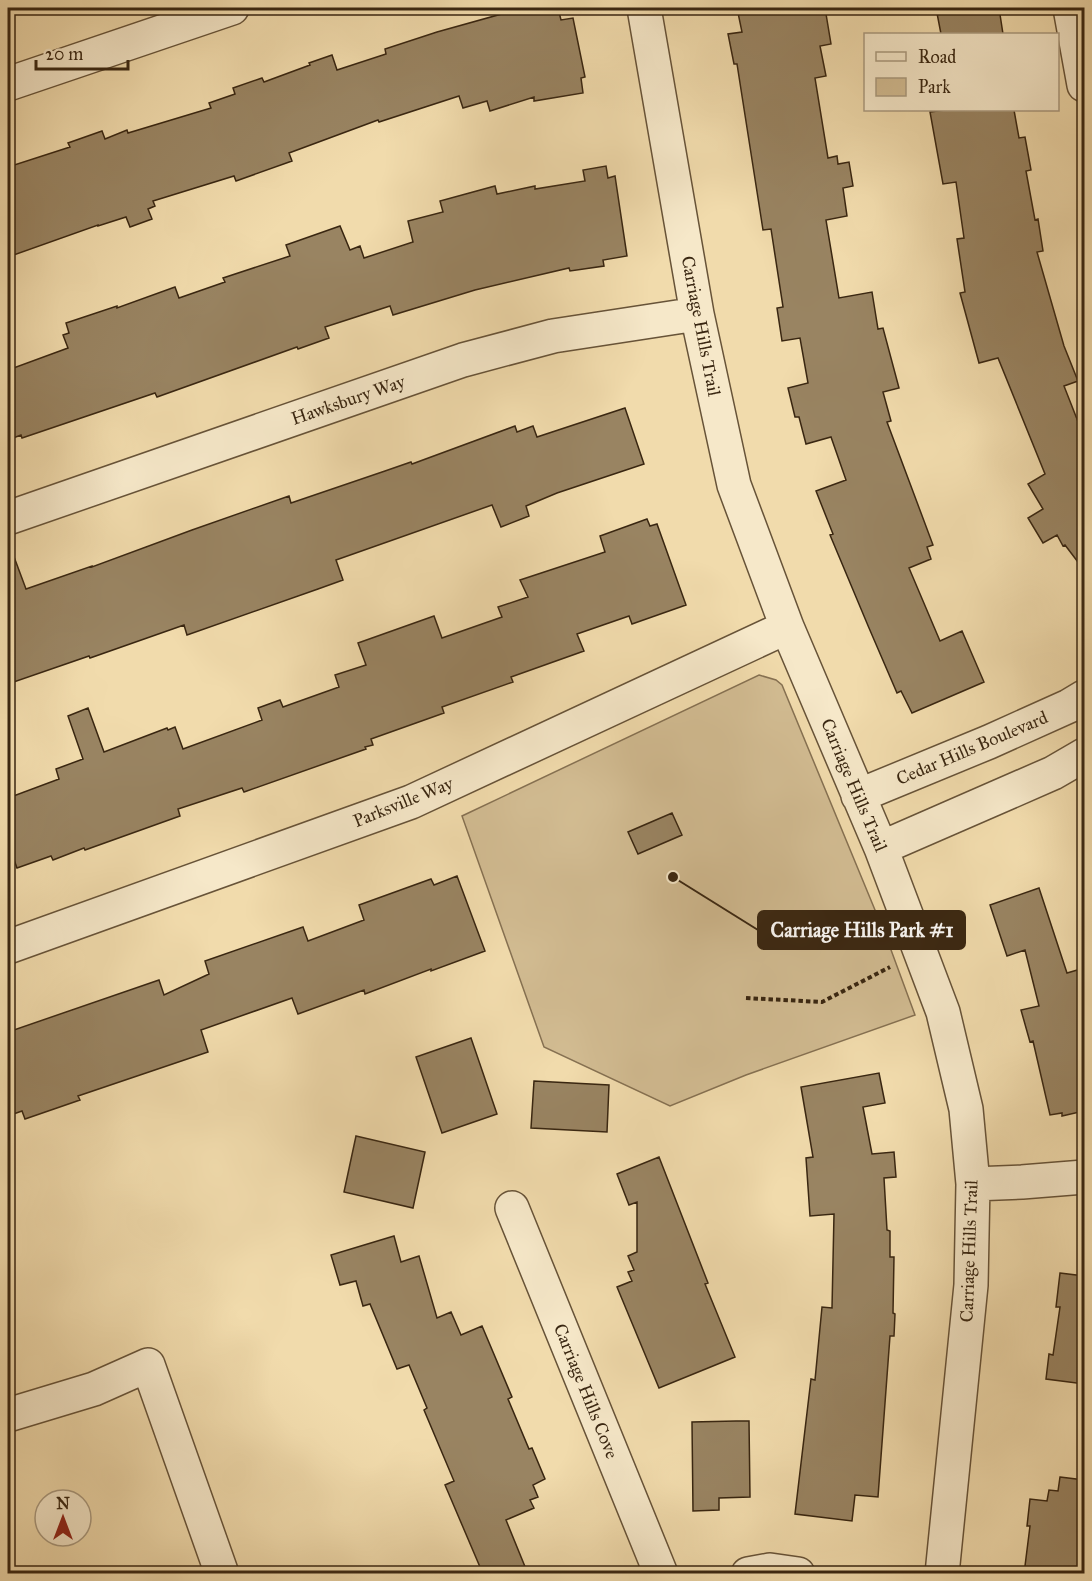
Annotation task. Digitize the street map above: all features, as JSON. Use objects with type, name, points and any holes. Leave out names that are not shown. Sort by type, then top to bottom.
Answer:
[{"type":"street","name":"Carriage Hills Trail","points":[[644,8],[697,314],[734,485],[787,627],[881,848],[943,1012],[966,1109],[973,1184],[971,1285],[942,1574]]},
{"type":"street","points":[[1070,8],[1084,85]]},
{"type":"street","points":[[8,84],[225,9]]},
{"type":"street","name":"Hawksbury Way","points":[[8,518],[463,360],[553,336],[697,314]]},
{"type":"street","name":"Parksville Way","points":[[8,947],[411,802],[787,627]]},
{"type":"street","name":"Cedar Hills Boulevard","points":[[858,796],[990,742],[1084,697]]},
{"type":"street","points":[[881,848],[1053,773],[1084,755]]},
{"type":"street","points":[[973,1184],[1084,1177]]},
{"type":"street","name":"Carriage Hills Cove","points":[[512,1208],[661,1574]]},
{"type":"street","points":[[8,1415],[94,1389],[148,1365],[222,1574]]},
{"type":"street","points":[[748,1574],[770,1570],[798,1574]]},
{"type":"path","points":[[746,998],[822,1002],[890,967]]},
{"type":"green space","points":[[759,675],[776,680],[782,685],[887,939],[915,1015],[746,1075],[670,1106],[544,1047],[462,816]]},
{"type":"building","points":[[523,8],[550,8],[551,13],[559,12],[561,20],[573,18],[585,77],[581,78],[583,93],[534,101],[534,97],[490,111],[487,101],[463,108],[459,96],[379,122],[378,120],[289,153],[292,161],[236,181],[234,176],[153,201],[155,206],[148,209],[152,219],[130,227],[126,217],[8,257],[8,167],[70,147],[68,143],[102,131],[105,139],[127,130],[128,133],[211,108],[209,103],[235,94],[233,88],[262,78],[264,82],[332,55],[337,70],[386,54],[385,49]]},
{"type":"building","points":[[737,8],[825,8],[831,44],[820,46],[826,76],[815,78],[828,158],[837,156],[838,164],[849,162],[853,186],[843,188],[847,216],[826,220],[839,298],[872,292],[878,329],[883,328],[899,388],[883,392],[891,421],[887,422],[933,545],[927,547],[931,559],[909,568],[940,641],[962,631],[984,682],[912,713],[901,691],[897,693],[830,535],[833,534],[816,491],[846,480],[831,437],[806,444],[799,417],[795,417],[788,388],[808,383],[800,338],[782,341],[777,308],[783,307],[771,229],[763,230],[737,64],[734,64],[728,34],[742,32]]},
{"type":"building","points":[[936,8],[999,8],[1003,33],[941,33]]},
{"type":"building","points":[[1014,111],[1019,138],[1025,137],[1031,170],[1026,171],[1043,251],[1037,252],[1064,346],[1078,381],[1064,386],[1084,437],[1084,570],[1065,545],[1063,546],[1057,535],[1043,543],[1028,518],[1043,509],[1028,484],[1045,474],[998,358],[979,363],[960,293],[965,292],[957,239],[964,238],[956,182],[943,184],[930,112]]},
{"type":"building","points":[[606,166],[608,178],[615,176],[627,256],[603,260],[604,266],[570,271],[569,268],[475,290],[393,315],[390,306],[325,327],[329,338],[298,349],[297,347],[157,397],[155,393],[22,438],[21,435],[8,440],[8,370],[68,348],[63,335],[69,333],[66,323],[175,287],[179,298],[225,282],[223,278],[290,256],[286,245],[340,226],[350,250],[360,246],[364,258],[413,242],[408,221],[443,212],[440,201],[495,186],[497,194],[535,186],[535,189],[585,181],[583,170]]},
{"type":"building","points":[[625,408],[644,464],[557,493],[526,506],[529,516],[501,527],[492,505],[336,560],[343,580],[187,635],[184,625],[8,684],[8,547],[10,546],[26,589],[289,496],[291,503],[411,462],[412,464],[515,426],[517,432],[533,426],[537,437]]},
{"type":"building","points":[[647,519],[650,526],[657,524],[686,605],[632,624],[629,616],[577,634],[584,651],[511,677],[513,682],[442,707],[444,713],[371,739],[373,745],[365,747],[366,749],[244,792],[242,788],[178,809],[180,816],[85,850],[84,848],[53,860],[51,856],[17,868],[8,843],[8,798],[59,779],[56,769],[83,759],[68,716],[88,708],[104,752],[175,727],[183,749],[262,720],[258,708],[280,700],[283,707],[339,687],[335,675],[366,665],[358,643],[434,616],[442,638],[502,617],[498,607],[528,597],[520,580],[605,552],[600,536]]},
{"type":"building","points":[[672,813],[682,835],[638,854],[628,832]]},
{"type":"building","points":[[457,876],[485,951],[365,994],[364,990],[298,1014],[292,998],[201,1030],[208,1052],[78,1096],[80,1100],[25,1119],[22,1111],[8,1116],[8,1032],[159,980],[164,995],[209,974],[205,961],[303,927],[308,941],[364,920],[359,905],[431,879],[434,885]]},
{"type":"building","points":[[1039,888],[1067,973],[1084,968],[1084,1111],[1062,1116],[1062,1113],[1050,1115],[1033,1041],[1030,1042],[1021,1010],[1039,1006],[1025,950],[1007,956],[990,905]]},
{"type":"building","points":[[471,1038],[497,1114],[442,1133],[416,1057]]},
{"type":"building","points":[[879,1073],[885,1103],[863,1107],[872,1154],[894,1152],[896,1177],[884,1178],[887,1230],[890,1231],[890,1257],[894,1257],[893,1313],[895,1314],[894,1336],[890,1336],[878,1497],[855,1495],[852,1521],[795,1514],[811,1379],[815,1380],[822,1307],[832,1308],[834,1214],[810,1216],[806,1158],[813,1157],[801,1087]]},
{"type":"building","points":[[534,1081],[609,1085],[607,1132],[531,1128]]},
{"type":"building","points":[[356,1136],[425,1152],[413,1208],[344,1192]]},
{"type":"building","points":[[659,1157],[708,1283],[705,1284],[735,1357],[659,1388],[617,1287],[632,1281],[628,1272],[634,1270],[628,1256],[637,1252],[637,1202],[629,1205],[617,1174]]},
{"type":"building","points":[[394,1236],[401,1262],[419,1256],[437,1318],[451,1312],[461,1335],[482,1326],[512,1397],[508,1399],[529,1449],[532,1448],[545,1479],[533,1485],[538,1497],[530,1500],[534,1508],[506,1520],[528,1574],[483,1574],[445,1485],[454,1481],[424,1410],[427,1408],[409,1365],[397,1369],[370,1304],[363,1306],[356,1281],[340,1285],[331,1255]]},
{"type":"building","points":[[1060,1273],[1084,1276],[1084,1384],[1046,1379],[1049,1354],[1053,1355],[1060,1307],[1056,1307]]},
{"type":"building","points":[[749,1421],[750,1497],[719,1498],[719,1510],[693,1511],[692,1422]]},
{"type":"building","points":[[1060,1477],[1084,1480],[1084,1574],[1024,1574],[1030,1526],[1027,1526],[1030,1499],[1047,1501],[1049,1490],[1058,1491]]},
{"type":"place","name":"Carriage Hills Park #1","points":[[673,877]]}]
